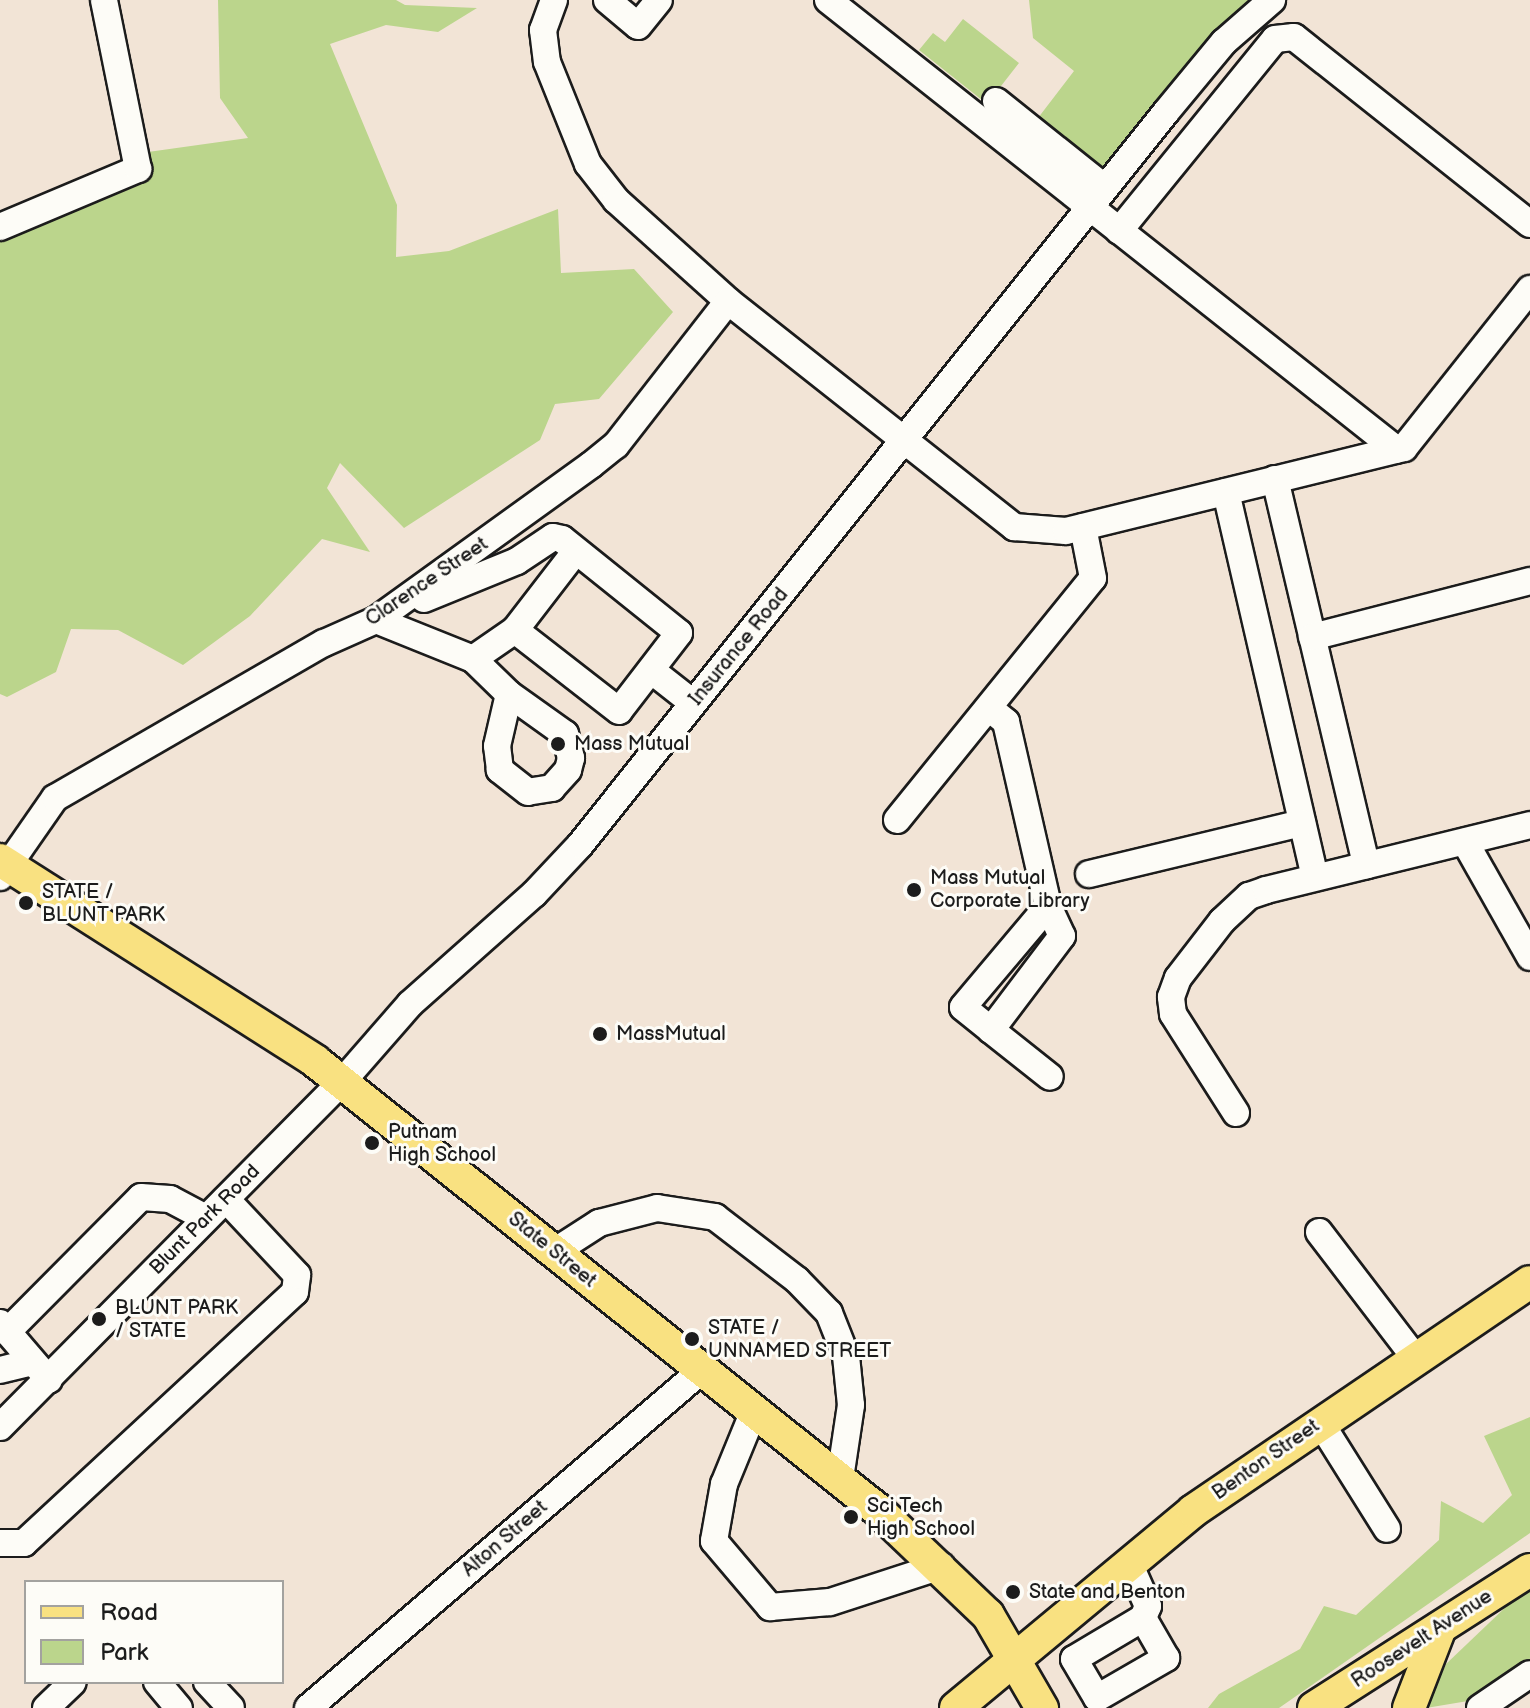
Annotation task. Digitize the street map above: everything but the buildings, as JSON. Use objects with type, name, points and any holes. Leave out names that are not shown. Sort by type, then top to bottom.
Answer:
[{"type":"main road","name":"State Street","points":[[3,868],[342,1082],[840,1479],[941,1566],[988,1615],[1042,1708]]},
{"type":"main road","name":"Benton Street","points":[[956,1708],[1014,1656],[1129,1563],[1320,1422],[1530,1282]]},
{"type":"main road","name":"Roosevelt Avenue","points":[[1314,1708],[1530,1570]]},
{"type":"main road","points":[[1409,1708],[1440,1628]]},
{"type":"street","points":[[0,227],[138,169],[104,0]]},
{"type":"street","points":[[554,0],[543,30],[547,62],[588,164],[616,200],[728,301],[905,444],[1014,527],[1033,532],[1083,527],[1404,448],[1530,289]]},
{"type":"street","points":[[607,0],[638,26],[659,0]]},
{"type":"street","points":[[828,0],[1097,198]]},
{"type":"street","name":"Insurance Road","points":[[342,1082],[448,966],[543,884],[905,444],[1097,198],[1224,42],[1272,0]]},
{"type":"street","points":[[1119,231],[1275,39],[1294,37],[1530,224]]},
{"type":"street","points":[[996,101],[1097,198],[1119,231],[1397,450]]},
{"type":"street","name":"Clarence Street","points":[[3,868],[55,798],[324,643],[376,620],[616,445],[728,301]]},
{"type":"street","points":[[1275,479],[1366,865]]},
{"type":"street","points":[[1226,492],[1315,877]]},
{"type":"street","points":[[897,820],[1093,578],[1083,527]]},
{"type":"street","points":[[376,620],[517,561],[553,537],[570,544],[575,552],[679,633],[619,711],[515,630]]},
{"type":"street","points":[[473,659],[515,630],[575,552]]},
{"type":"street","points":[[1312,637],[1530,581]]},
{"type":"street","points":[[376,620],[473,659],[509,694]]},
{"type":"street","points":[[651,670],[693,703]]},
{"type":"street","points":[[989,708],[1006,722],[1048,906],[1062,936],[991,1030]]},
{"type":"street","points":[[1089,874],[1302,823]]},
{"type":"street","points":[[1236,1113],[1173,1014],[1171,997],[1186,967],[1249,896],[1530,825]]},
{"type":"street","points":[[1465,842],[1530,957]]},
{"type":"street","points":[[1048,906],[963,1007],[1050,1077]]},
{"type":"street","name":"Blunt Park Road","points":[[0,1427],[40,1371],[226,1199],[342,1082]]},
{"type":"street","points":[[40,1371],[4,1327],[141,1197],[170,1199],[205,1218]]},
{"type":"street","points":[[0,1543],[24,1543],[295,1292],[297,1275],[226,1199]]},
{"type":"street","points":[[554,1252],[599,1223],[657,1208],[715,1217],[797,1280],[829,1313],[846,1356],[851,1405],[840,1479]]},
{"type":"street","points":[[1319,1232],[1416,1359]]},
{"type":"street","points":[[0,1370],[40,1371]]},
{"type":"street","name":"Alton Street","points":[[308,1708],[702,1370]]},
{"type":"street","points":[[754,1411],[724,1484],[714,1541],[770,1607],[830,1602],[941,1566]]},
{"type":"street","points":[[1320,1422],[1387,1529]]},
{"type":"street","points":[[1129,1563],[1148,1606],[1143,1618],[1074,1659],[1088,1703],[1166,1658],[1143,1618]]},
{"type":"street","points":[[1480,1708],[1530,1674]]},
{"type":"street","points":[[46,1708],[71,1684]]},
{"type":"street","points":[[159,1684],[179,1708]]},
{"type":"street","points":[[209,1684],[231,1708]]},
{"type":"green space","points":[[218,0],[396,0],[405,5],[477,8],[438,32],[386,25],[330,44],[397,205],[396,257],[449,251],[558,209],[561,273],[634,269],[673,312],[599,399],[555,404],[540,440],[404,528],[340,463],[327,488],[370,552],[322,539],[250,616],[183,665],[118,630],[71,629],[56,672],[7,697],[0,694],[0,242],[139,185],[152,174],[148,152],[248,138],[220,98]]},
{"type":"green space","points":[[1029,0],[1249,0],[1212,36],[1109,164],[1099,169],[1038,118],[1074,71],[1033,38]]},
{"type":"green space","points":[[963,19],[1019,63],[987,104],[919,50],[933,33],[945,42]]},
{"type":"green space","points":[[1530,1417],[1530,1533],[1279,1708],[1208,1708],[1219,1694],[1300,1649],[1324,1606],[1356,1615],[1439,1540],[1441,1501],[1483,1523],[1512,1495],[1484,1436]]},
{"type":"green space","points":[[1530,1584],[1530,1664],[1480,1699],[1426,1708],[1446,1664]]},
{"type":"place","name":"Mass Mutual","points":[[558,744]]},
{"type":"place","name":"Mass Mutual Corporate Library","points":[[914,890]]},
{"type":"place","name":"STATE / BLUNT PARK","points":[[26,903]]},
{"type":"place","name":"MassMutual","points":[[600,1034]]},
{"type":"place","name":"Putnam High School","points":[[372,1143]]},
{"type":"place","name":"BLUNT PARK / STATE","points":[[99,1319]]},
{"type":"place","name":"STATE / UNNAMED STREET","points":[[692,1339]]},
{"type":"place","name":"Sci Tech High School","points":[[851,1517]]},
{"type":"place","name":"State and Benton","points":[[1013,1592]]}]
